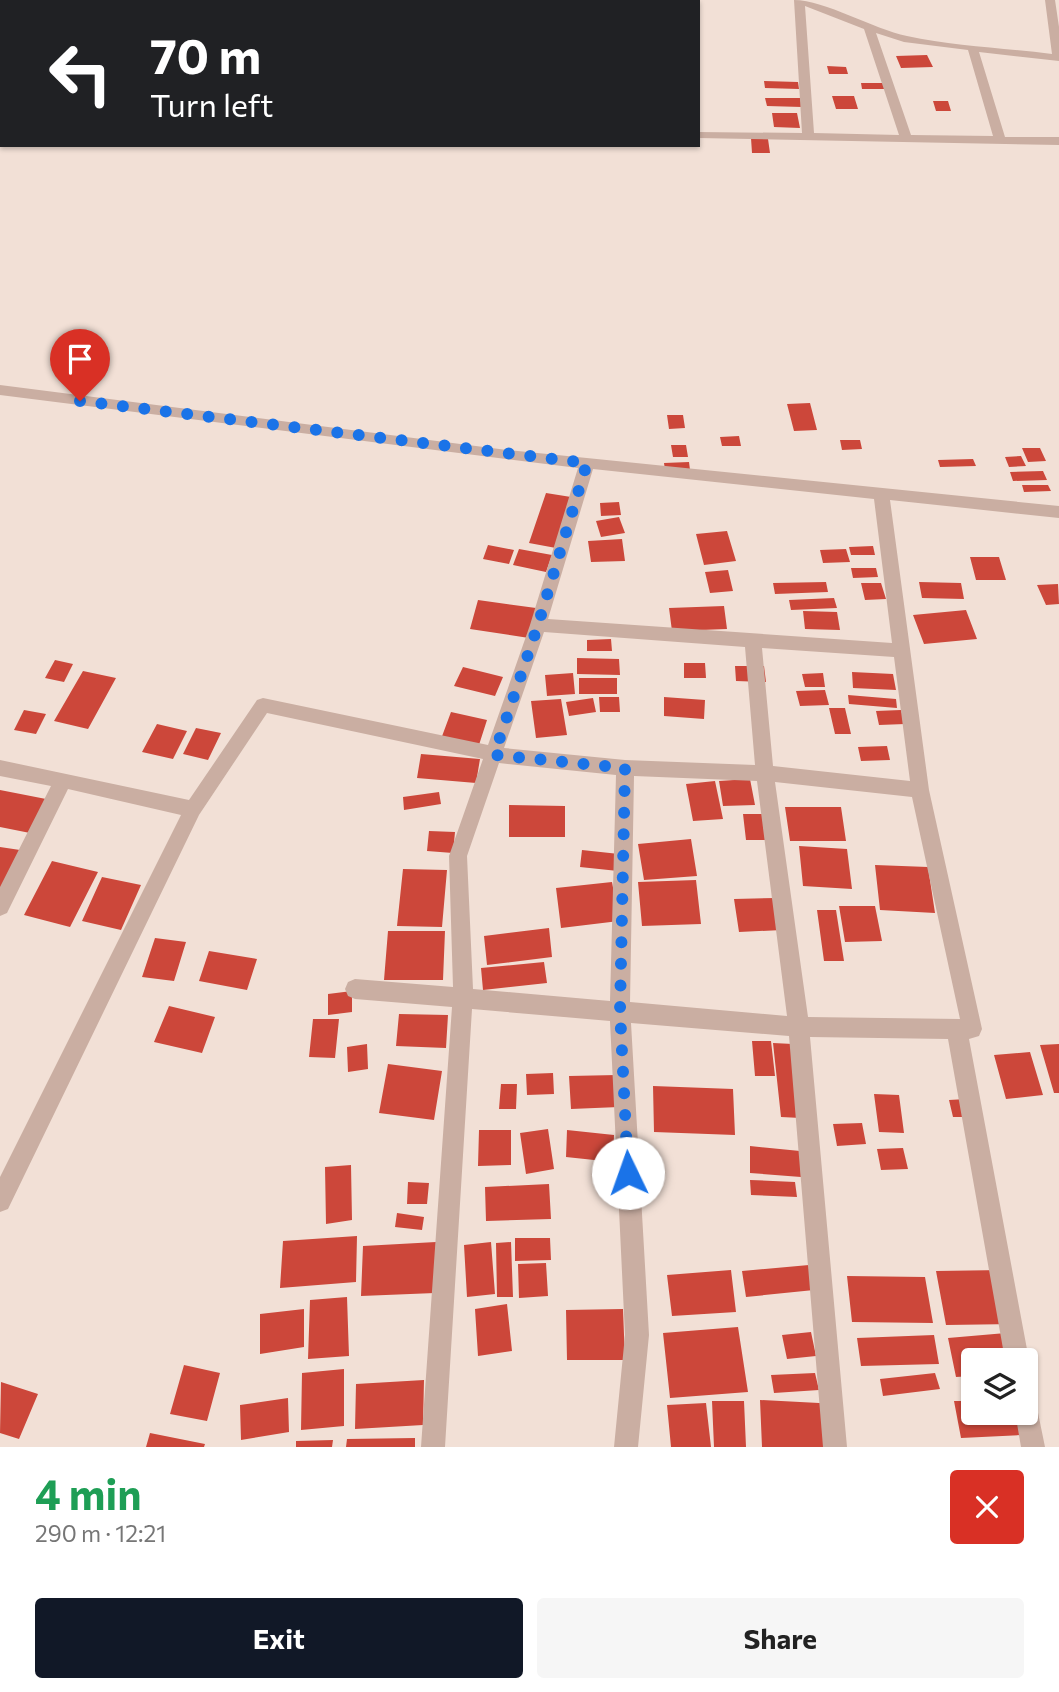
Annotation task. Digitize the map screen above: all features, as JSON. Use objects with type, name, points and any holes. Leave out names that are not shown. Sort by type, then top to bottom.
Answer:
[{"type":"street","points":[[808,138],[800,0],[820,10],[904,39],[1059,59],[1051,0]]},
{"type":"street","points":[[820,10],[836,0]]},
{"type":"street","points":[[869,27],[907,139]]},
{"type":"street","points":[[973,48],[1000,141]]},
{"type":"street","points":[[700,135],[1059,141]]},
{"type":"street","points":[[0,390],[587,463],[1059,512]]},
{"type":"street","points":[[433,1447],[463,998],[458,856],[538,625],[587,463]]},
{"type":"street","points":[[355,989],[799,1027],[972,1029],[920,790],[881,494]]},
{"type":"street","points":[[538,625],[902,651]]},
{"type":"street","points":[[753,641],[765,773],[799,1027],[835,1447]]},
{"type":"street","points":[[0,1201],[193,808],[263,705],[494,755],[625,768],[765,773],[920,790]]},
{"type":"street","points":[[0,768],[193,808]]},
{"type":"street","points":[[625,768],[620,1011],[637,1335],[626,1447]]},
{"type":"street","points":[[0,907],[63,780]]},
{"type":"street","points":[[957,1028],[1015,1348]]},
{"type":"street","points":[[1029,1425],[1033,1447]]},
{"type":"building","points":[[927,55],[933,67],[901,68],[896,56]]},
{"type":"building","points":[[827,66],[846,67],[848,74],[829,74]]},
{"type":"building","points":[[764,81],[798,82],[799,89],[765,88]]},
{"type":"building","points":[[861,83],[887,83],[888,89],[862,89]]},
{"type":"building","points":[[832,96],[854,96],[858,109],[836,109]]},
{"type":"building","points":[[765,98],[800,98],[802,107],[767,106]]},
{"type":"building","points":[[933,101],[948,101],[951,111],[936,111]]},
{"type":"building","points":[[772,113],[797,113],[800,128],[774,127]]},
{"type":"building","points":[[751,138],[768,139],[770,153],[752,153]]},
{"type":"building","points":[[810,403],[817,430],[794,431],[787,404]]},
{"type":"building","points":[[667,415],[683,415],[685,428],[669,429]]},
{"type":"building","points":[[739,436],[741,446],[722,446],[720,437]]},
{"type":"building","points":[[840,440],[860,440],[862,449],[842,450]]},
{"type":"building","points":[[671,445],[686,445],[688,457],[673,457]]},
{"type":"building","points":[[1022,448],[1040,448],[1046,461],[1028,462]]},
{"type":"building","points":[[1021,456],[1026,466],[1009,467],[1005,457]]},
{"type":"building","points":[[973,459],[976,466],[940,467],[938,460]]},
{"type":"building","points":[[689,462],[690,470],[665,470],[664,463]]},
{"type":"building","points":[[1043,471],[1047,480],[1013,481],[1010,472]]},
{"type":"building","points":[[1022,485],[1048,485],[1051,491],[1024,492]]},
{"type":"building","points":[[546,493],[571,497],[556,548],[529,543]]},
{"type":"building","points":[[619,502],[621,515],[601,516],[600,503]]},
{"type":"building","points":[[619,517],[625,533],[601,537],[596,521]]},
{"type":"building","points":[[727,531],[736,561],[704,565],[696,534]]},
{"type":"building","points":[[622,539],[625,561],[591,562],[588,541]]},
{"type":"building","points":[[488,545],[514,550],[509,564],[483,559]]},
{"type":"building","points":[[873,546],[875,555],[851,555],[849,547]]},
{"type":"building","points":[[519,549],[552,555],[546,572],[513,565]]},
{"type":"building","points":[[846,549],[850,562],[823,563],[820,550]]},
{"type":"building","points":[[970,557],[999,557],[1006,580],[976,580]]},
{"type":"building","points":[[851,568],[876,568],[878,577],[853,578]]},
{"type":"building","points":[[728,570],[733,591],[710,593],[705,572]]},
{"type":"building","points":[[826,582],[828,592],[775,594],[773,583]]},
{"type":"building","points":[[919,582],[961,583],[964,599],[922,598]]},
{"type":"building","points":[[861,583],[881,583],[886,599],[865,600]]},
{"type":"building","points":[[1058,584],[1059,604],[1046,605],[1037,585]]},
{"type":"building","points":[[834,598],[837,608],[791,610],[789,600]]},
{"type":"building","points":[[478,600],[536,608],[529,638],[470,629]]},
{"type":"building","points":[[724,606],[727,629],[672,631],[669,608]]},
{"type":"building","points":[[966,610],[977,639],[924,644],[913,615]]},
{"type":"building","points":[[803,611],[837,612],[840,630],[805,629]]},
{"type":"building","points":[[611,639],[612,651],[587,651],[587,640]]},
{"type":"building","points":[[577,658],[619,659],[620,675],[577,674]]},
{"type":"building","points":[[55,660],[73,664],[64,682],[45,678]]},
{"type":"building","points":[[684,663],[705,663],[706,678],[684,678]]},
{"type":"building","points":[[735,666],[764,666],[766,682],[736,681]]},
{"type":"building","points":[[463,667],[503,677],[495,696],[454,686]]},
{"type":"building","points":[[83,671],[116,678],[88,729],[54,721]]},
{"type":"building","points":[[852,672],[893,674],[896,690],[853,688]]},
{"type":"building","points":[[573,673],[575,694],[547,696],[545,675]]},
{"type":"building","points":[[823,673],[825,687],[805,687],[802,674]]},
{"type":"building","points":[[579,678],[617,678],[617,694],[579,694]]},
{"type":"building","points":[[825,690],[829,705],[800,706],[796,691]]},
{"type":"building","points":[[848,695],[896,699],[897,708],[849,704]]},
{"type":"building","points":[[599,697],[619,697],[620,712],[600,712]]},
{"type":"building","points":[[664,697],[705,700],[704,719],[664,716]]},
{"type":"building","points":[[593,698],[596,712],[569,716],[566,702]]},
{"type":"building","points":[[561,699],[567,735],[536,738],[531,701]]},
{"type":"building","points":[[829,708],[845,708],[851,734],[835,734]]},
{"type":"building","points":[[24,710],[46,714],[36,734],[14,730]]},
{"type":"building","points":[[901,710],[905,724],[879,725],[876,711]]},
{"type":"building","points":[[451,712],[487,720],[478,748],[441,739]]},
{"type":"building","points":[[157,724],[187,731],[173,759],[142,752]]},
{"type":"building","points":[[196,728],[221,733],[208,760],[183,754]]},
{"type":"building","points":[[887,746],[890,760],[861,761],[858,747]]},
{"type":"building","points":[[421,754],[480,759],[476,783],[417,778]]},
{"type":"building","points":[[750,779],[755,805],[723,806],[719,781]]},
{"type":"building","points":[[715,781],[723,819],[693,821],[686,784]]},
{"type":"building","points":[[0,790],[46,799],[30,833],[0,827]]},
{"type":"building","points":[[439,792],[441,804],[404,810],[403,797]]},
{"type":"building","points":[[509,805],[565,806],[565,837],[509,837]]},
{"type":"building","points":[[785,807],[841,807],[846,841],[790,841]]},
{"type":"building","points":[[743,814],[772,814],[776,840],[746,840]]},
{"type":"building","points":[[429,831],[455,832],[453,853],[427,851]]},
{"type":"building","points":[[691,839],[697,876],[644,880],[638,844]]},
{"type":"building","points":[[799,846],[847,849],[852,889],[803,886]]},
{"type":"building","points":[[0,847],[20,850],[0,894]]},
{"type":"building","points":[[582,850],[619,854],[618,871],[580,867]]},
{"type":"building","points":[[52,861],[98,872],[70,927],[24,915]]},
{"type":"building","points":[[875,865],[928,867],[935,913],[880,910]]},
{"type":"building","points":[[403,869],[447,870],[442,927],[397,926]]},
{"type":"building","points":[[102,877],[141,885],[121,930],[82,921]]},
{"type":"building","points":[[696,880],[701,924],[642,926],[638,882]]},
{"type":"building","points":[[612,882],[619,921],[561,928],[556,888]]},
{"type":"building","points":[[776,898],[782,930],[739,932],[734,899]]},
{"type":"building","points":[[839,906],[875,906],[882,941],[845,942]]},
{"type":"building","points":[[817,910],[836,910],[844,961],[824,961]]},
{"type":"building","points":[[549,928],[552,957],[487,965],[484,936]]},
{"type":"building","points":[[388,931],[445,931],[443,980],[384,980]]},
{"type":"building","points":[[155,938],[186,942],[174,981],[142,977]]},
{"type":"building","points":[[209,951],[257,959],[247,990],[199,981]]},
{"type":"building","points":[[544,962],[547,983],[483,990],[481,968]]},
{"type":"building","points":[[352,991],[352,1012],[328,1015],[328,994]]},
{"type":"building","points":[[169,1006],[215,1017],[202,1053],[154,1042]]},
{"type":"building","points":[[399,1014],[448,1015],[446,1048],[396,1046]]},
{"type":"building","points":[[313,1019],[339,1019],[335,1058],[309,1057]]},
{"type":"building","points":[[752,1041],[771,1041],[775,1076],[755,1076]]},
{"type":"building","points":[[773,1043],[793,1044],[801,1118],[781,1117]]},
{"type":"building","points":[[367,1044],[368,1069],[348,1072],[347,1047]]},
{"type":"building","points":[[1059,1044],[1059,1093],[1054,1093],[1040,1045]]},
{"type":"building","points":[[1030,1052],[1043,1095],[1006,1099],[994,1055]]},
{"type":"building","points":[[388,1064],[442,1071],[434,1120],[379,1113]]},
{"type":"building","points":[[553,1073],[554,1094],[527,1095],[526,1074]]},
{"type":"building","points":[[617,1075],[619,1107],[571,1109],[569,1076]]},
{"type":"building","points":[[501,1084],[517,1084],[516,1109],[499,1109]]},
{"type":"building","points":[[653,1086],[733,1089],[735,1135],[654,1132]]},
{"type":"building","points":[[874,1094],[899,1095],[904,1133],[879,1132]]},
{"type":"building","points":[[966,1099],[970,1117],[953,1117],[949,1100]]},
{"type":"building","points":[[862,1123],[866,1144],[837,1146],[833,1124]]},
{"type":"building","points":[[548,1129],[554,1169],[526,1174],[520,1133]]},
{"type":"building","points":[[479,1130],[511,1130],[511,1165],[478,1166]]},
{"type":"building","points":[[567,1130],[614,1135],[613,1162],[566,1157]]},
{"type":"building","points":[[750,1146],[800,1151],[801,1177],[750,1173]]},
{"type":"building","points":[[903,1148],[908,1169],[881,1170],[877,1149]]},
{"type":"building","points":[[351,1165],[352,1220],[326,1224],[325,1167]]},
{"type":"building","points":[[750,1180],[795,1182],[797,1197],[751,1195]]},
{"type":"building","points":[[408,1182],[429,1183],[427,1204],[407,1204]]},
{"type":"building","points":[[549,1184],[551,1219],[486,1221],[485,1187]]},
{"type":"building","points":[[397,1213],[424,1217],[422,1230],[395,1227]]},
{"type":"building","points":[[357,1236],[356,1282],[280,1288],[283,1241]]},
{"type":"building","points":[[515,1238],[550,1238],[551,1260],[515,1261]]},
{"type":"building","points":[[436,1242],[435,1293],[361,1296],[363,1246]]},
{"type":"building","points":[[491,1242],[495,1294],[467,1297],[464,1245]]},
{"type":"building","points":[[511,1242],[513,1297],[497,1297],[496,1243]]},
{"type":"building","points":[[546,1263],[548,1296],[519,1298],[518,1264]]},
{"type":"building","points":[[809,1265],[814,1290],[746,1297],[742,1271]]},
{"type":"building","points":[[731,1270],[736,1312],[672,1316],[667,1275]]},
{"type":"building","points":[[1003,1270],[1015,1324],[946,1325],[936,1271]]},
{"type":"building","points":[[847,1276],[925,1277],[933,1323],[852,1322]]},
{"type":"building","points":[[347,1297],[349,1356],[308,1359],[310,1300]]},
{"type":"building","points":[[507,1304],[512,1351],[478,1356],[475,1309]]},
{"type":"building","points":[[304,1309],[304,1347],[260,1354],[260,1314]]},
{"type":"building","points":[[623,1309],[625,1360],[567,1360],[566,1310]]},
{"type":"building","points":[[738,1327],[748,1392],[670,1398],[663,1333]]},
{"type":"building","points":[[811,1332],[816,1356],[787,1359],[782,1335]]},
{"type":"building","points":[[1006,1333],[1010,1348],[961,1348],[961,1377],[956,1377],[948,1338]]},
{"type":"building","points":[[934,1335],[939,1364],[861,1366],[857,1338]]},
{"type":"building","points":[[184,1365],[220,1373],[207,1421],[170,1414]]},
{"type":"building","points":[[344,1369],[344,1426],[301,1430],[302,1373]]},
{"type":"building","points":[[815,1373],[819,1390],[774,1393],[771,1375]]},
{"type":"building","points":[[935,1373],[940,1389],[883,1396],[880,1379]]},
{"type":"building","points":[[424,1380],[423,1425],[355,1429],[356,1384]]},
{"type":"building","points":[[1,1382],[38,1394],[19,1439],[0,1433]]},
{"type":"building","points":[[288,1398],[289,1432],[241,1440],[240,1405]]},
{"type":"building","points":[[760,1400],[838,1404],[842,1447],[762,1447]]},
{"type":"building","points":[[712,1401],[744,1401],[746,1447],[714,1447]]},
{"type":"building","points":[[954,1401],[961,1401],[961,1425],[1019,1425],[1021,1435],[961,1438]]},
{"type":"building","points":[[706,1403],[711,1447],[671,1447],[667,1405]]},
{"type":"building","points":[[150,1433],[205,1444],[204,1447],[146,1447]]},
{"type":"building","points":[[415,1438],[415,1447],[346,1447],[347,1439]]},
{"type":"building","points":[[333,1440],[332,1447],[296,1447],[296,1441]]},
{"type":"route","points":[[80,401],[587,463],[538,625],[494,755],[625,768],[620,1011],[628,1173]]}]
